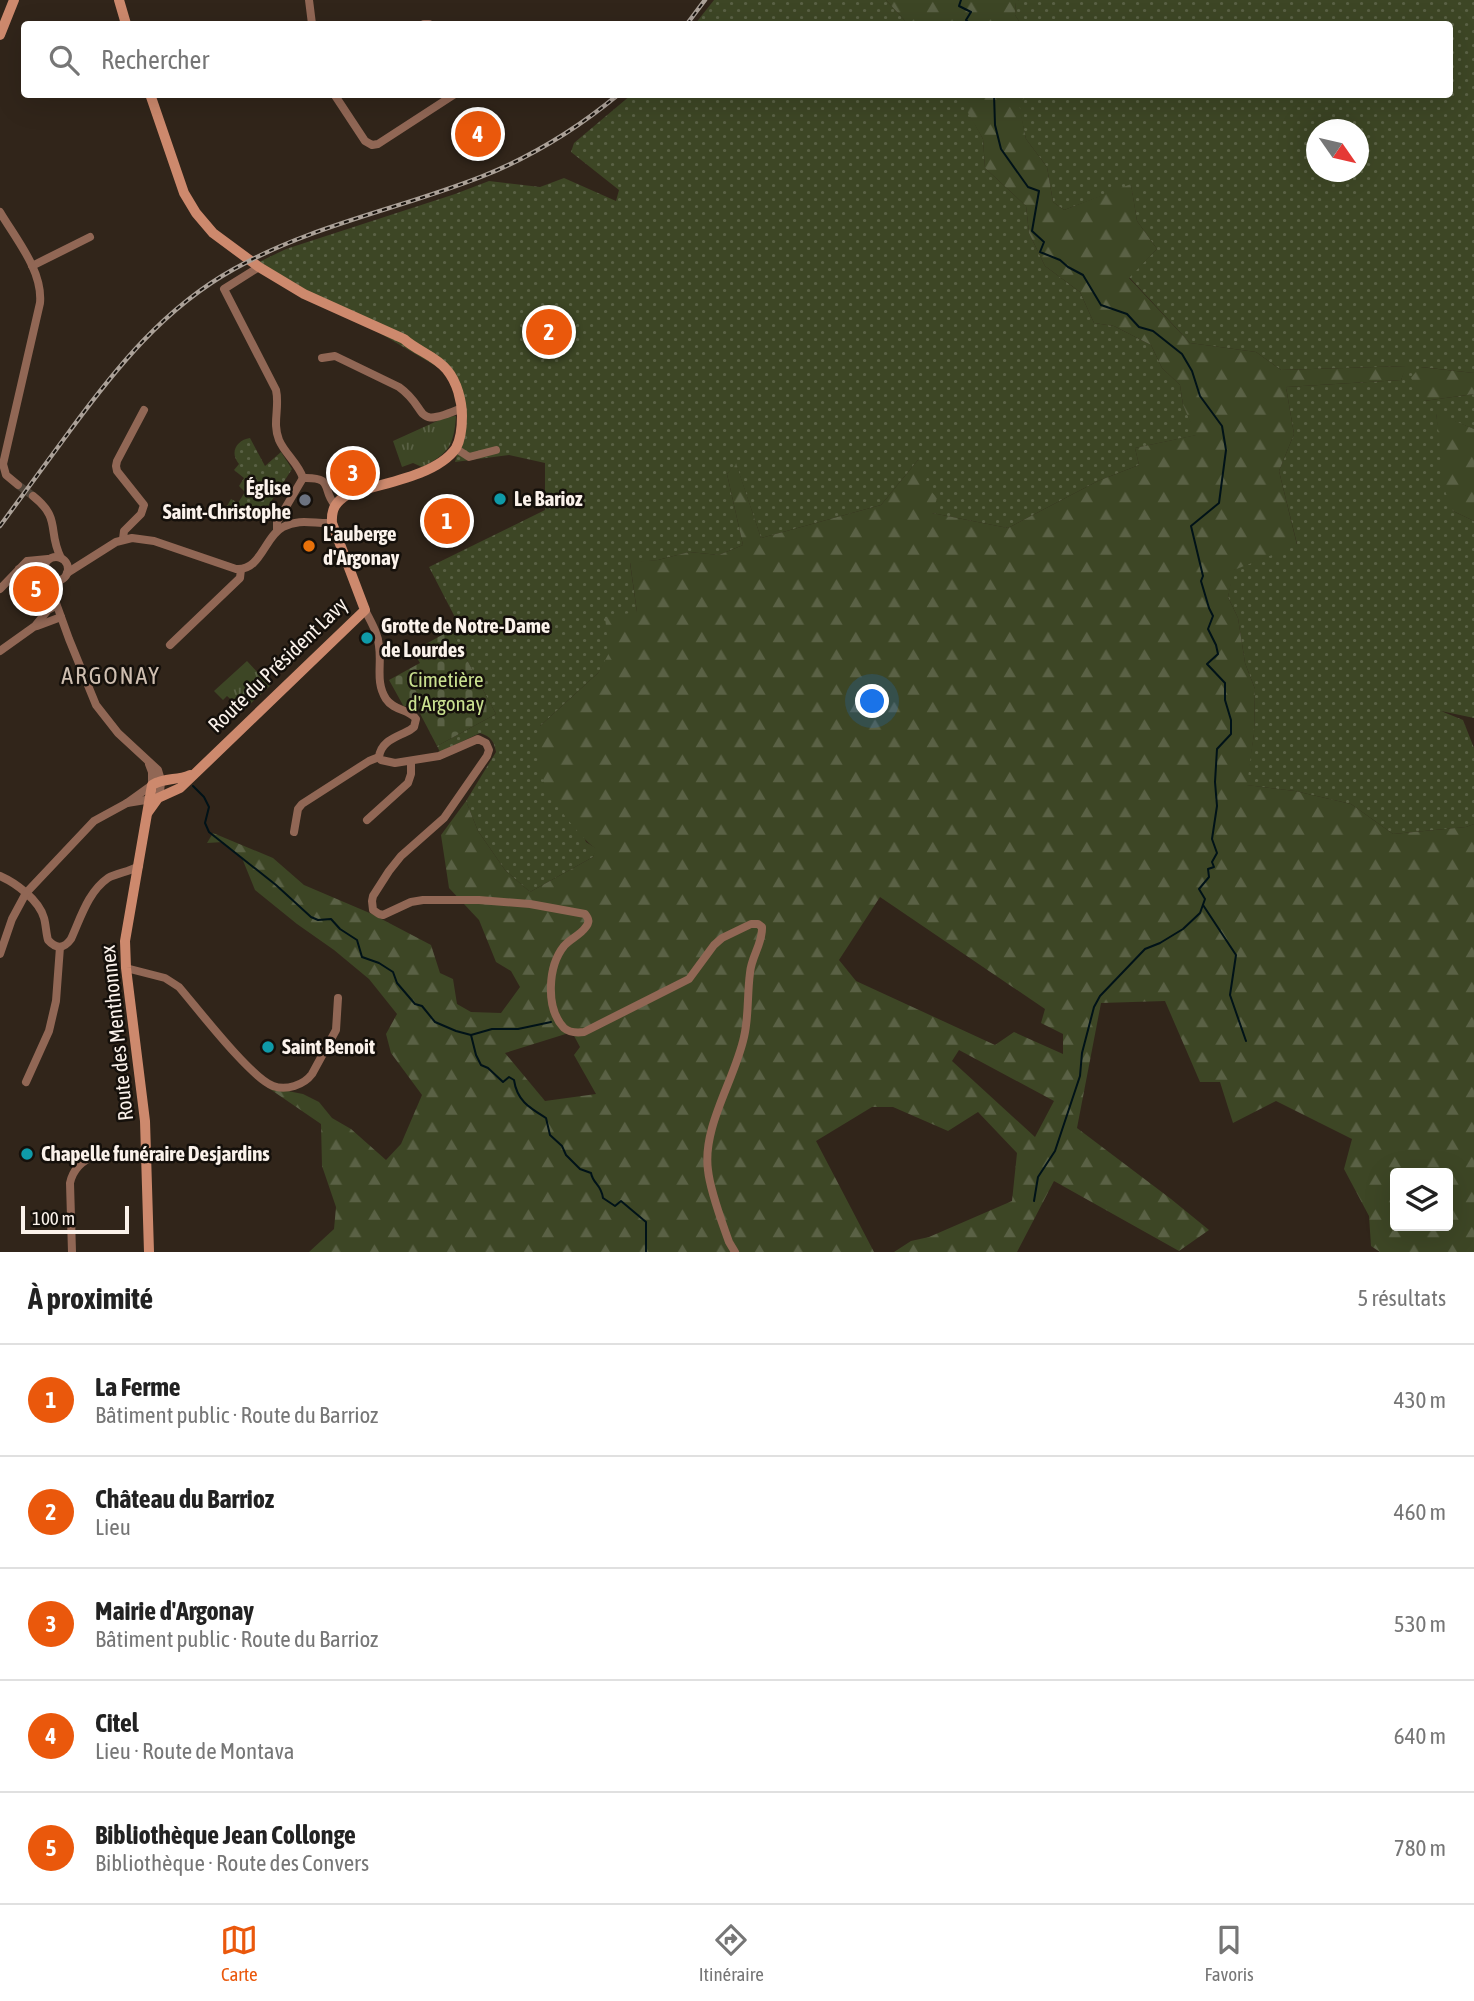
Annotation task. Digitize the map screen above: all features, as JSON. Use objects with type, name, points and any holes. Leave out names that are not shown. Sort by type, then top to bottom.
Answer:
[{"type":"street","points":[[309,0],[312,21]]},
{"type":"street","points":[[0,35],[12,1]]},
{"type":"street","points":[[119,3],[125,21]]},
{"type":"street","points":[[19,569],[29,568],[46,575],[52,581],[64,577],[123,539],[142,538],[222,565],[242,569],[253,564],[278,530],[303,520],[332,523],[331,513],[337,502],[348,494],[428,470],[442,462],[455,448],[461,434],[462,408],[454,382],[447,369],[434,357],[375,324],[304,294],[259,267],[213,233],[184,193],[151,98]]},
{"type":"street","points":[[337,98],[365,141],[372,145],[378,144],[449,98]]},
{"type":"street","points":[[0,212],[32,266],[40,288],[40,303],[3,464],[6,475],[18,485]]},
{"type":"street","points":[[32,266],[90,237]]},
{"type":"street","points":[[259,267],[224,289],[276,390],[275,423],[279,439],[302,473],[303,478],[276,523],[278,530]]},
{"type":"street","points":[[323,358],[335,356],[399,387],[422,415],[427,417],[438,418],[462,408]]},
{"type":"street","points":[[123,539],[124,531],[141,514],[144,505],[117,471],[117,461],[144,410]]},
{"type":"street","points":[[455,448],[469,457],[496,450]]},
{"type":"street","points":[[303,478],[317,478],[324,482],[328,488],[328,496],[337,502]]},
{"type":"street","points":[[0,651],[35,626],[56,604],[68,565],[55,540],[49,511],[33,496]]},
{"type":"street","name":"Route du Président Lavy","points":[[127,803],[153,799],[180,788],[365,610],[332,523]]},
{"type":"street","points":[[55,540],[49,559],[44,565],[46,575],[96,705],[118,733],[148,761],[156,782]]},
{"type":"street","points":[[0,589],[27,561],[55,556],[85,563]]},
{"type":"street","points":[[170,645],[240,578],[242,569]]},
{"type":"street","points":[[365,610],[379,645],[379,681],[382,693],[389,704],[410,713],[416,719],[411,730],[383,746],[379,757]]},
{"type":"street","points":[[35,626],[61,617]]},
{"type":"street","points":[[379,757],[389,763],[411,761],[445,754],[478,739],[485,741],[488,747],[487,756],[450,812],[401,856],[389,871],[373,896],[373,910],[383,915],[411,902],[423,900],[479,900],[582,912],[588,917],[586,928],[560,952],[550,984],[562,1026],[568,1031],[584,1032],[689,979],[722,938],[751,924],[758,924],[762,928],[750,973],[745,1037],[715,1117],[708,1155],[708,1171],[729,1242],[735,1252]]},
{"type":"street","points":[[294,832],[298,809],[302,804],[379,757]]},
{"type":"street","points":[[367,820],[408,783],[411,761]]},
{"type":"street","name":"Route du Président Lavy","points":[[0,954],[12,919],[26,893],[94,821],[127,803],[156,782],[195,772]]},
{"type":"street","name":"Route des Menthonnex","points":[[149,1252],[144,1109],[126,968],[127,924],[156,782]]},
{"type":"street","points":[[60,947],[71,939],[95,890],[111,877],[139,866]]},
{"type":"street","points":[[0,876],[20,886],[26,893],[44,916],[48,940],[60,947]]},
{"type":"street","points":[[26,1082],[49,1031],[56,1002],[60,947]]},
{"type":"street","points":[[126,968],[165,978],[179,987],[250,1069],[270,1085],[279,1087],[302,1083],[312,1074],[338,1025],[338,998]]},
{"type":"street","points":[[72,1252],[71,1183],[77,1168],[96,1155],[147,1153]]},
{"type":"green space","points":[[714,0],[886,0],[905,21],[697,21]]},
{"type":"green space","points":[[886,0],[1019,0],[1016,2],[1015,15],[1019,21],[905,21]]},
{"type":"green space","points":[[1019,0],[1474,0],[1474,373],[1421,367],[1424,401],[1474,394],[1474,429],[1436,414],[1453,511],[1474,521],[1474,718],[1441,711],[1463,720],[1474,748],[1474,824],[1393,834],[1351,804],[1295,791],[1246,785],[1254,734],[1255,689],[1245,663],[1238,618],[1228,597],[1233,570],[1297,544],[1279,471],[1294,434],[1286,387],[1401,380],[1406,366],[1281,370],[1256,352],[1190,343],[1129,277],[1157,249],[1137,221],[1131,185],[1064,210],[1053,202],[1047,167],[1026,139],[1018,103],[1023,98],[1453,98],[1453,21],[1019,21],[1015,15],[1016,1]]},
{"type":"green space","points":[[627,98],[965,98],[965,106],[983,139],[985,168],[1026,206],[1029,233],[1045,266],[1080,292],[1094,323],[1114,326],[1151,345],[1162,368],[1180,385],[1183,405],[1197,435],[1135,448],[1139,465],[1098,481],[1008,528],[932,513],[918,460],[881,505],[761,538],[736,464],[727,474],[743,545],[719,555],[689,552],[658,560],[630,563],[637,612],[598,673],[540,726],[586,842],[597,849],[593,857],[530,892],[505,870],[478,831],[466,801],[496,752],[493,742],[480,733],[440,752],[437,746],[496,714],[451,630],[459,625],[429,567],[545,510],[545,463],[509,455],[455,462],[462,437],[451,375],[259,262],[286,249],[489,181],[540,187],[564,178],[616,201],[619,190],[571,152],[574,143]]},
{"type":"green space","points":[[965,98],[1024,98],[1019,104],[1026,139],[1047,167],[1053,202],[1064,210],[1131,184],[1137,221],[1157,249],[1129,278],[1190,343],[1256,352],[1281,370],[1407,366],[1401,380],[1286,387],[1294,434],[1279,471],[1297,545],[1234,570],[1228,597],[1238,618],[1245,663],[1255,689],[1254,734],[1247,785],[1295,791],[1351,804],[1393,834],[1474,824],[1474,1252],[1380,1252],[1371,1246],[1369,1216],[1344,1169],[1352,1139],[1276,1101],[1233,1123],[1220,1082],[1200,1082],[1165,1001],[1101,1003],[1077,1128],[1209,1230],[1179,1251],[1054,1181],[1017,1252],[894,1252],[911,1241],[929,1237],[1012,1201],[1017,1153],[978,1112],[948,1131],[893,1107],[872,1107],[816,1141],[874,1252],[309,1252],[334,1229],[336,1207],[322,1166],[321,1124],[267,1087],[303,1094],[319,1102],[332,1118],[351,1129],[386,1160],[401,1144],[422,1095],[391,1053],[386,1034],[397,1014],[369,979],[255,890],[242,858],[223,842],[207,843],[213,833],[273,858],[304,885],[372,914],[431,945],[440,973],[453,979],[457,1004],[471,1012],[501,1013],[520,987],[511,971],[496,962],[479,920],[449,888],[441,835],[466,801],[478,831],[505,870],[530,892],[593,857],[596,849],[580,835],[563,813],[543,779],[539,759],[540,726],[598,673],[609,653],[605,617],[637,612],[630,562],[658,560],[689,552],[719,555],[743,545],[727,474],[736,463],[761,538],[881,505],[918,460],[929,471],[925,484],[937,498],[932,513],[1008,528],[1098,481],[1139,465],[1135,448],[1196,435],[1183,405],[1180,385],[1162,368],[1151,345],[1114,326],[1094,323],[1080,292],[1045,266],[1029,233],[1026,206],[985,168],[983,139],[964,106]],"holes":[[[880,897],[1045,1009],[1041,1023],[1063,1034],[1063,1054],[1014,1032],[995,1045],[856,981],[839,960]],[[572,1032],[580,1047],[574,1055],[596,1094],[545,1101],[505,1053]],[[959,1050],[1054,1101],[1035,1137],[952,1061]]]},
{"type":"green space","points":[[1420,367],[1474,373],[1474,394],[1424,401],[1411,378]]},
{"type":"green space","points":[[1436,413],[1474,429],[1474,521],[1453,511],[1445,491]]},
{"type":"green space","points":[[456,416],[454,435],[444,453],[422,467],[413,463],[402,467],[393,441],[446,417]]},
{"type":"green space","points":[[250,438],[265,466],[281,452],[292,469],[265,511],[260,507],[248,521],[227,506],[231,499],[238,503],[245,492],[239,486],[244,478],[234,470],[239,464],[235,451],[238,444]]},
{"type":"green space","name":"Cimetière d'Argonay","points":[[451,630],[496,714],[437,746],[414,702],[404,707],[389,680],[420,663],[415,650]]},
{"type":"green space","points":[[247,661],[270,686],[250,704],[235,703],[227,696],[223,700],[214,691]]},
{"type":"waterway","points":[[961,0],[959,6],[971,12],[967,21]]},
{"type":"waterway","points":[[994,98],[995,125],[1001,149],[1028,187],[1039,191],[1032,231],[1044,242],[1040,252],[1060,260],[1083,275],[1101,305],[1127,314],[1139,327],[1153,331],[1182,354],[1192,371],[1200,396],[1222,426],[1226,450],[1219,503],[1191,526],[1203,576],[1201,581],[1213,616],[1208,629],[1218,654],[1207,664],[1225,683],[1225,700],[1231,720],[1231,734],[1217,749],[1217,806],[1212,839],[1217,853],[1212,862],[1214,867],[1208,869],[1209,877],[1199,889],[1205,899],[1200,913],[1183,929],[1145,949],[1100,996],[1094,1007],[1082,1053],[1080,1076],[1055,1151],[1038,1177],[1034,1201]]},
{"type":"waterway","points":[[193,786],[209,807],[205,823],[209,832],[276,885],[311,917],[318,920],[331,919],[340,929],[357,940],[362,957],[393,972],[397,983],[435,1022],[471,1035],[481,1065],[503,1082],[509,1077],[514,1080],[521,1099],[546,1118],[550,1135],[580,1169],[591,1173],[603,1198],[615,1206],[621,1201],[646,1222],[646,1252]]},
{"type":"waterway","points":[[1203,905],[1236,955],[1230,995],[1246,1041]]},
{"type":"waterway","points":[[471,1035],[492,1029],[518,1029],[551,1022]]},
{"type":"tunnel","points":[[18,485],[33,496]]},
{"type":"railway","points":[[689,21],[705,0]]},
{"type":"railway","points":[[0,526],[123,363],[163,321],[209,285],[234,269],[294,241],[452,188],[520,160],[614,98]]},
{"type":"place","name":"Citel","points":[[478,134]]},
{"type":"place","name":"Château du Barrioz","points":[[549,332]]},
{"type":"place","name":"Mairie d'Argonay","points":[[353,473]]},
{"type":"place","name":"Le Barioz","points":[[500,499]]},
{"type":"place","name":"Église Saint-Christophe","points":[[305,500]]},
{"type":"place","name":"La Ferme","points":[[447,521]]},
{"type":"place","name":"L'auberge d'Argonay","points":[[309,546]]},
{"type":"place","name":"Bibliothèque Jean Collonge","points":[[36,589]]},
{"type":"place","name":"Grotte de Notre-Dame de Lourdes","points":[[367,638]]},
{"type":"place","name":"Saint Benoit","points":[[268,1047]]},
{"type":"place","name":"Chapelle funéraire Desjardins","points":[[27,1154]]},
{"type":"district","name":"ARGONAY","points":[[111,676]]}]
